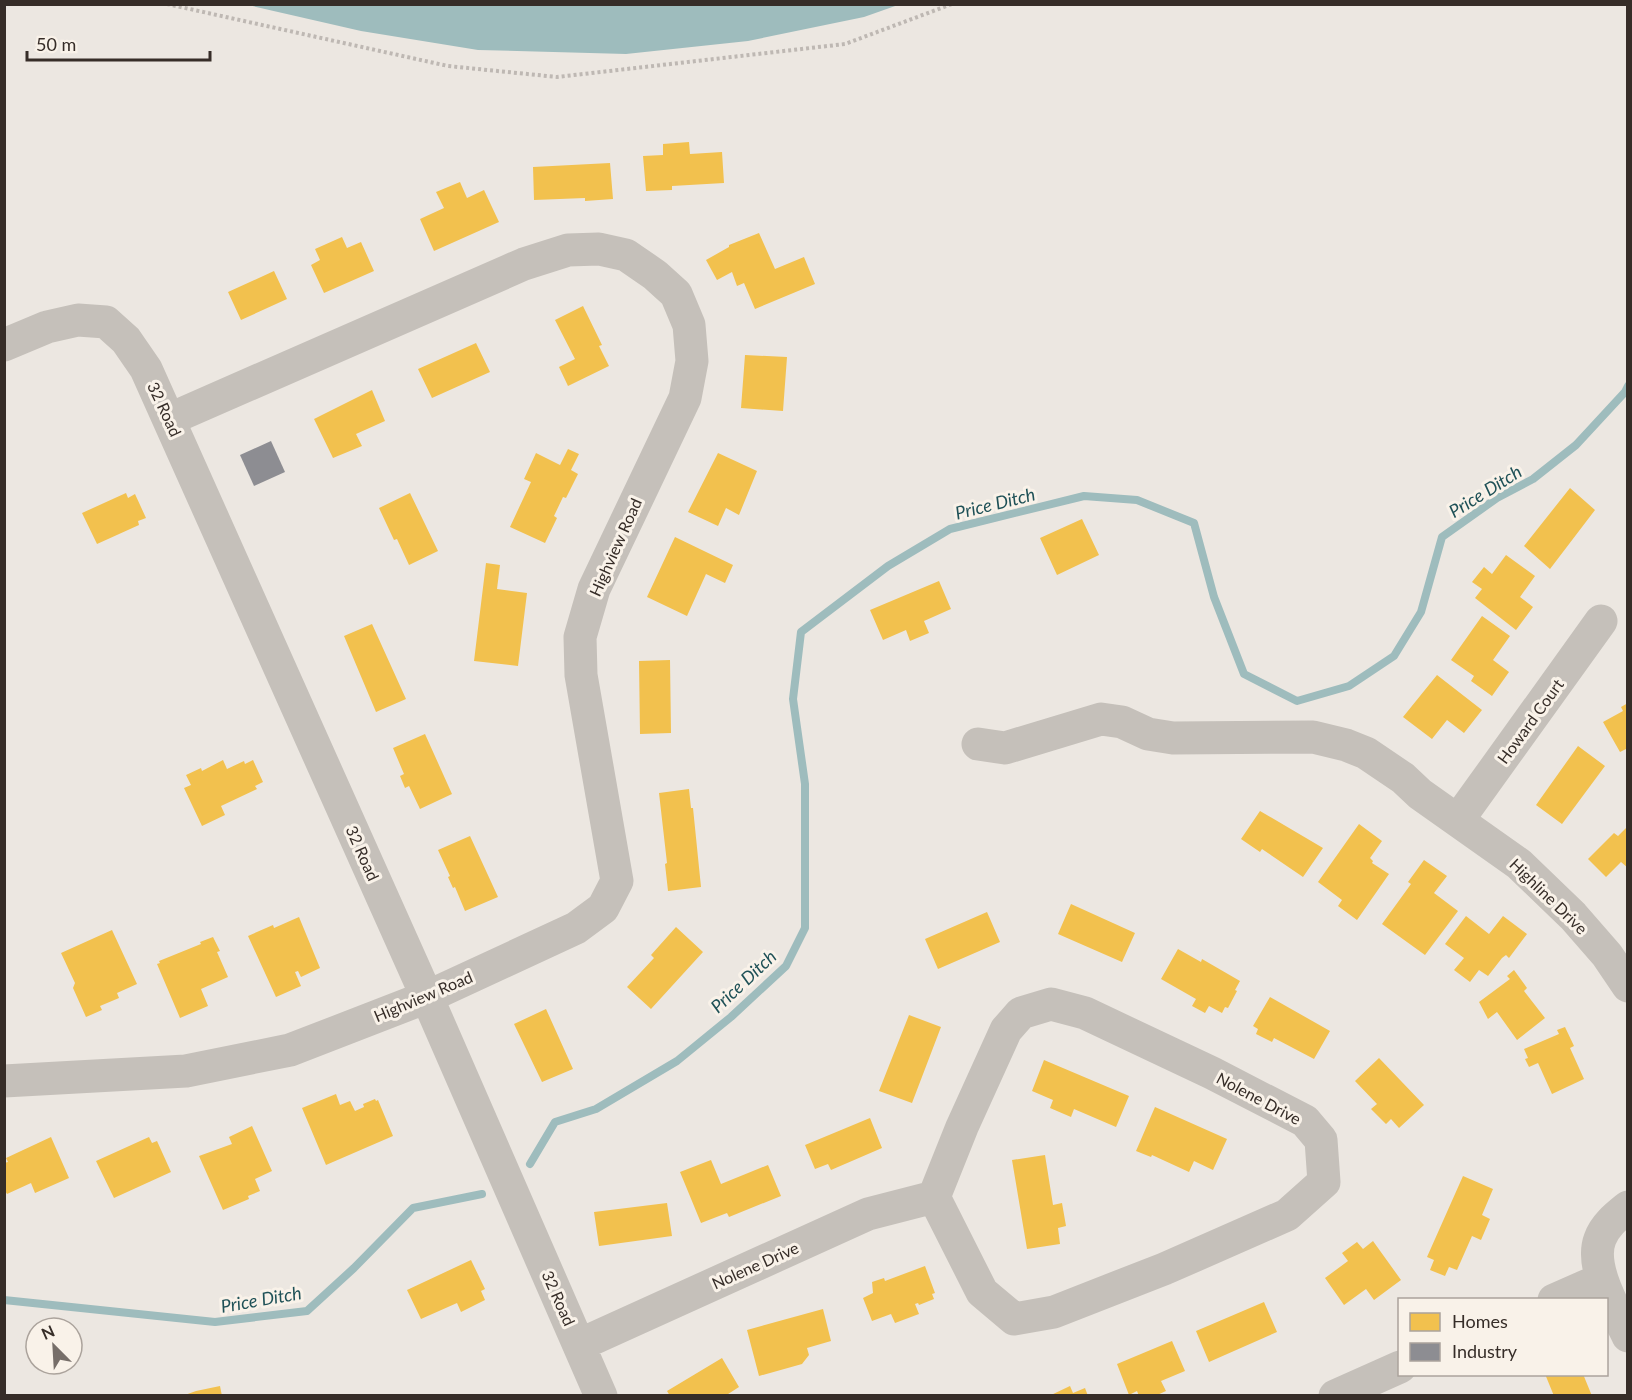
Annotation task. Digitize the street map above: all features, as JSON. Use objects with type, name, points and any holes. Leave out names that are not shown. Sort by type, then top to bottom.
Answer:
[{"type":"street","name":"Highview Road","points":[[4,1081],[186,1071],[290,1050],[426,997],[576,928],[603,908],[616,881],[580,675],[580,637],[594,590],[685,398],[692,361],[689,325],[676,294],[655,275],[626,255],[599,249],[568,250],[524,264],[170,419]]},
{"type":"street","name":"32 Road","points":[[4,345],[47,327],[78,320],[106,322],[126,340],[146,369],[601,1395]]},
{"type":"street","name":"Howard Court","points":[[1458,820],[1601,621]]},
{"type":"street","name":"Highline Drive","points":[[978,744],[1005,748],[1101,719],[1122,722],[1148,734],[1173,738],[1313,737],[1346,745],[1366,753],[1403,778],[1420,794],[1519,864],[1573,916],[1607,955],[1628,986]]},
{"type":"street","name":"Nolene Drive","points":[[1051,1004],[1085,1013],[1212,1073],[1305,1121],[1321,1140],[1324,1182],[1287,1215],[1164,1269],[1054,1312],[1014,1319],[982,1292],[934,1197],[1006,1030],[1021,1013],[1051,1004]]},
{"type":"street","name":"Nolene Drive","points":[[579,1345],[867,1214],[934,1197]]},
{"type":"street","points":[[1628,1207],[1610,1222],[1600,1239],[1597,1258],[1602,1279],[1628,1336]]},
{"type":"street","points":[[1556,1298],[1602,1279]]},
{"type":"street","points":[[1335,1395],[1398,1368]]},
{"type":"path","points":[[167,4],[448,66],[557,77],[844,44],[952,4]]},
{"type":"water","points":[[248,5],[898,5],[864,17],[748,41],[626,54],[478,50],[361,31]]},
{"type":"building: Homes","points":[[689,142],[690,154],[722,152],[724,183],[672,186],[672,190],[646,191],[643,156],[663,155],[663,144]]},
{"type":"building: Homes","points":[[610,163],[613,199],[534,200],[533,167]]},
{"type":"building: Homes","points":[[460,182],[467,198],[484,190],[499,222],[434,251],[420,219],[444,208],[436,192]]},
{"type":"building: Homes","points":[[759,233],[775,269],[804,257],[815,284],[755,309],[744,283],[737,286],[732,272],[717,280],[706,260],[729,245]]},
{"type":"building: Homes","points":[[342,237],[347,248],[361,242],[374,271],[324,293],[311,265],[320,260],[315,249]]},
{"type":"building: Homes","points":[[274,271],[287,299],[241,320],[228,292]]},
{"type":"building: Homes","points":[[583,306],[602,345],[599,346],[609,366],[568,386],[559,367],[575,359],[555,320]]},
{"type":"building: Homes","points":[[476,343],[490,372],[432,398],[418,369]]},
{"type":"building: Homes","points":[[745,355],[787,357],[783,411],[741,408]]},
{"type":"building: Homes","points":[[372,390],[385,421],[356,434],[362,446],[333,458],[314,419]]},
{"type":"building: Homes","points":[[568,449],[579,454],[571,470],[578,474],[566,498],[563,497],[554,516],[557,518],[545,543],[510,527],[531,482],[524,479],[536,453],[560,465]]},
{"type":"building: Homes","points":[[718,453],[757,471],[739,515],[726,508],[718,526],[688,512]]},
{"type":"building: Homes","points":[[1570,488],[1595,510],[1550,569],[1524,546]]},
{"type":"building: Homes","points":[[126,493],[128,498],[135,494],[146,518],[138,521],[139,525],[97,544],[82,513]]},
{"type":"building: Homes","points":[[410,493],[438,551],[409,565],[379,508]]},
{"type":"building: Homes","points":[[1082,519],[1099,555],[1057,575],[1040,538]]},
{"type":"building: Homes","points":[[675,537],[733,565],[725,583],[706,574],[687,616],[647,597]]},
{"type":"building: Homes","points":[[1506,555],[1535,576],[1520,597],[1533,607],[1516,630],[1475,598],[1482,589],[1472,582],[1484,567],[1492,574]]},
{"type":"building: Homes","points":[[486,563],[500,565],[497,589],[527,593],[518,666],[474,661]]},
{"type":"building: Homes","points":[[939,581],[951,609],[924,621],[929,633],[910,641],[906,630],[883,640],[870,610]]},
{"type":"building: Homes","points":[[1482,616],[1510,636],[1493,660],[1509,672],[1492,696],[1471,681],[1474,676],[1451,660]]},
{"type":"building: Homes","points":[[372,624],[406,699],[376,712],[344,636]]},
{"type":"building: Homes","points":[[670,660],[671,733],[640,734],[639,661]]},
{"type":"building: Homes","points":[[1437,675],[1482,710],[1464,733],[1447,720],[1432,739],[1403,717]]},
{"type":"building: Homes","points":[[1628,703],[1628,748],[1620,752],[1603,722],[1623,711],[1621,707]]},
{"type":"building: Homes","points":[[425,734],[452,794],[420,809],[409,786],[405,788],[400,776],[404,774],[393,748]]},
{"type":"building: Homes","points":[[1578,746],[1605,766],[1562,824],[1536,805]]},
{"type":"building: Homes","points":[[223,760],[227,769],[244,761],[245,764],[253,760],[263,782],[255,786],[257,789],[221,806],[225,815],[202,826],[184,788],[191,785],[186,775],[201,768],[202,771]]},
{"type":"building: Homes","points":[[689,789],[701,887],[668,891],[659,793]]},
{"type":"building: Homes","points":[[1260,811],[1323,848],[1303,877],[1262,849],[1260,852],[1241,839]]},
{"type":"building: Homes","points":[[1359,824],[1382,841],[1370,858],[1372,863],[1389,874],[1357,920],[1338,906],[1342,900],[1318,882]]},
{"type":"building: Homes","points":[[1628,826],[1628,868],[1621,862],[1606,877],[1588,859],[1614,833],[1618,836]]},
{"type":"building: Homes","points":[[470,836],[498,897],[465,911],[438,850]]},
{"type":"building: Homes","points":[[1424,860],[1447,876],[1434,893],[1458,911],[1425,955],[1382,924],[1411,884],[1408,882]]},
{"type":"building: Homes","points":[[1071,904],[1135,933],[1122,962],[1058,934]]},
{"type":"building: Homes","points":[[987,912],[1000,942],[938,969],[925,939]]},
{"type":"building: Homes","points":[[1466,916],[1489,934],[1503,916],[1527,934],[1509,958],[1506,955],[1502,958],[1488,976],[1479,970],[1470,982],[1454,970],[1464,958],[1445,944]]},
{"type":"building: Homes","points":[[299,917],[320,968],[301,977],[298,971],[295,972],[301,986],[276,997],[248,936]]},
{"type":"building: Homes","points":[[676,927],[703,952],[651,1009],[627,987],[654,958],[651,955]]},
{"type":"building: Homes","points":[[112,930],[137,984],[117,993],[119,998],[100,1006],[102,1010],[86,1017],[73,988],[75,983],[61,953]]},
{"type":"building: Homes","points":[[213,937],[228,977],[201,989],[208,1006],[180,1018],[157,964],[160,963],[159,961]]},
{"type":"building: Homes","points":[[1178,949],[1201,962],[1202,959],[1240,981],[1228,1008],[1225,1007],[1222,1013],[1209,1006],[1205,1013],[1192,1006],[1196,999],[1161,979]]},
{"type":"building: Homes","points":[[1514,970],[1527,988],[1524,991],[1545,1018],[1517,1040],[1497,1012],[1488,1019],[1479,1002],[1510,979],[1507,976]]},
{"type":"building: Homes","points":[[1270,997],[1330,1031],[1314,1059],[1274,1038],[1272,1042],[1256,1034],[1258,1029],[1253,1026]]},
{"type":"building: Homes","points":[[546,1009],[573,1069],[542,1082],[514,1024]]},
{"type":"building: Homes","points":[[909,1015],[941,1027],[912,1103],[879,1091]]},
{"type":"building: Homes","points":[[1565,1027],[1574,1046],[1570,1048],[1584,1079],[1552,1094],[1538,1063],[1529,1067],[1524,1049],[1559,1034],[1557,1030]]},
{"type":"building: Homes","points":[[1379,1058],[1424,1105],[1399,1128],[1391,1119],[1386,1124],[1371,1109],[1377,1104],[1355,1081]]},
{"type":"building: Homes","points":[[1044,1060],[1129,1096],[1116,1127],[1074,1109],[1071,1117],[1050,1108],[1053,1100],[1032,1091]]},
{"type":"building: Homes","points":[[336,1094],[340,1105],[350,1101],[355,1111],[364,1107],[363,1104],[378,1100],[393,1136],[326,1165],[302,1108]]},
{"type":"building: Homes","points":[[1155,1107],[1227,1139],[1213,1170],[1194,1161],[1189,1172],[1152,1155],[1151,1157],[1136,1151]]},
{"type":"building: Homes","points":[[870,1118],[882,1148],[831,1170],[828,1164],[815,1169],[805,1145]]},
{"type":"building: Homes","points":[[252,1126],[272,1171],[255,1179],[260,1191],[248,1196],[249,1199],[223,1210],[199,1156],[232,1144],[229,1137]]},
{"type":"building: Homes","points":[[51,1137],[69,1178],[35,1193],[31,1183],[7,1194],[4,1189],[4,1163],[8,1162],[6,1158]]},
{"type":"building: Homes","points":[[149,1137],[152,1143],[157,1141],[171,1172],[114,1198],[96,1161]]},
{"type":"building: Homes","points":[[1045,1155],[1053,1205],[1062,1203],[1066,1226],[1058,1228],[1060,1244],[1027,1249],[1012,1160]]},
{"type":"building: Homes","points":[[711,1160],[721,1184],[768,1165],[781,1196],[729,1217],[727,1213],[701,1223],[680,1172]]},
{"type":"building: Homes","points":[[1463,1176],[1493,1189],[1482,1215],[1490,1219],[1481,1240],[1472,1236],[1457,1270],[1449,1267],[1445,1276],[1430,1270],[1434,1260],[1427,1257]]},
{"type":"building: Homes","points":[[667,1203],[672,1236],[599,1246],[594,1212]]},
{"type":"building: Homes","points":[[1373,1241],[1401,1280],[1374,1300],[1366,1289],[1344,1305],[1325,1278],[1348,1261],[1342,1253],[1357,1242],[1363,1249]]},
{"type":"building: Homes","points":[[471,1260],[485,1289],[481,1291],[485,1300],[461,1312],[457,1303],[421,1319],[407,1290]]},
{"type":"building: Homes","points":[[925,1266],[935,1293],[932,1294],[934,1299],[919,1305],[915,1304],[919,1314],[895,1323],[891,1314],[872,1321],[863,1298],[873,1293],[872,1282],[884,1278],[885,1281]]},
{"type":"building: Homes","points":[[1264,1302],[1277,1332],[1209,1362],[1196,1331]]},
{"type":"building: Homes","points":[[823,1309],[831,1341],[807,1348],[809,1355],[802,1364],[759,1376],[747,1330]]},
{"type":"building: Homes","points":[[1172,1341],[1185,1371],[1161,1381],[1166,1391],[1155,1396],[1139,1396],[1137,1391],[1129,1395],[1117,1364]]},
{"type":"building: Homes","points":[[722,1358],[739,1387],[725,1396],[670,1396],[667,1391]]},
{"type":"building: Homes","points":[[1546,1376],[1584,1376],[1592,1396],[1554,1396]]},
{"type":"building: Homes","points":[[220,1386],[222,1396],[182,1396],[196,1391]]},
{"type":"building: Homes","points":[[1070,1386],[1073,1393],[1085,1388],[1088,1396],[1049,1396]]},
{"type":"building: Industry","points":[[271,441],[285,472],[254,486],[240,455]]},
{"type":"waterway","name":"Price Ditch","points":[[530,1164],[555,1122],[596,1109],[677,1061],[731,1017],[786,966],[805,928],[805,784],[793,699],[801,632],[888,566],[950,529],[1084,496],[1137,500],[1194,523],[1214,597],[1244,674],[1297,701],[1349,686],[1394,656],[1421,612],[1442,537],[1497,498],[1533,479],[1576,445],[1628,386]]},
{"type":"waterway","name":"Price Ditch","points":[[4,1300],[215,1322],[307,1311],[354,1268],[413,1208],[482,1194]]}]
